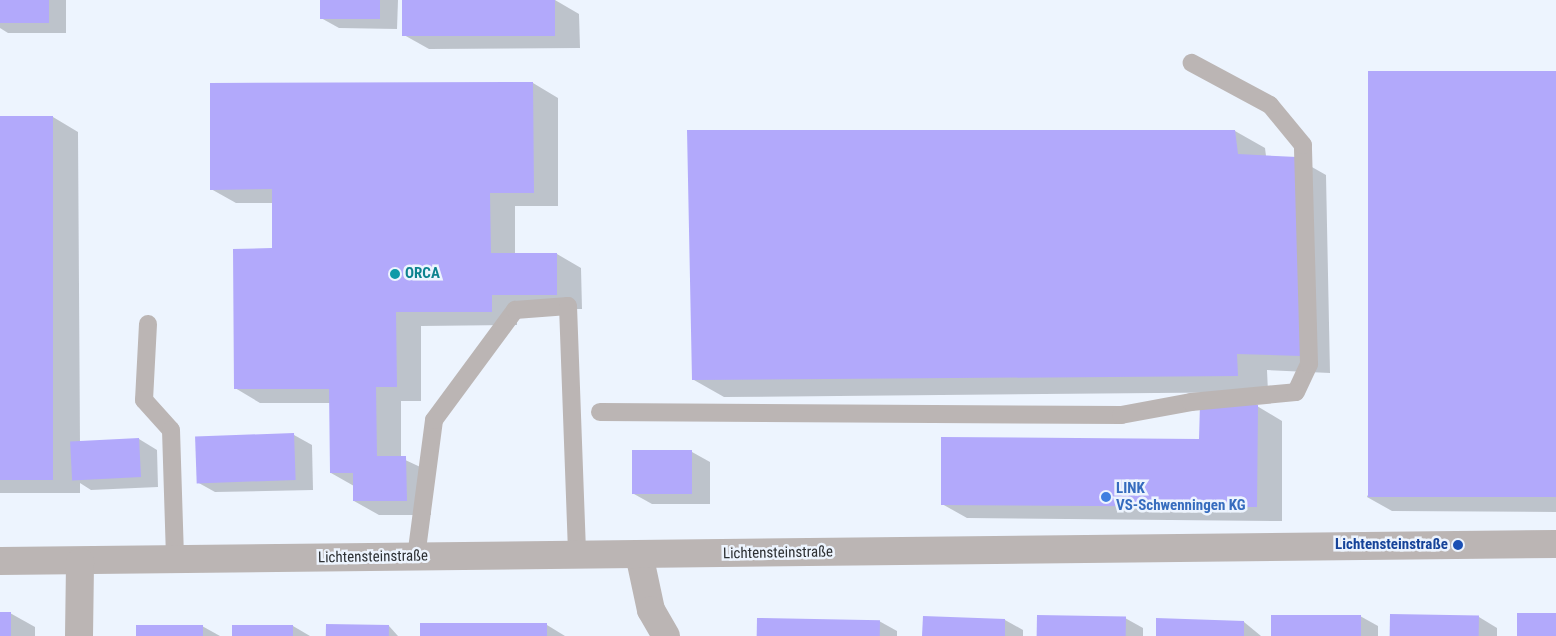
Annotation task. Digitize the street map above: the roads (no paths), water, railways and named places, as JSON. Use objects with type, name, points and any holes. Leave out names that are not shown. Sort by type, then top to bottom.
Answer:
[{"type":"street","name":"Lichtensteinstraße","points":[[0,561],[80,562],[1556,544]]},
{"type":"street","points":[[639,554],[651,610],[666,636]]},
{"type":"street","points":[[80,562],[80,636]]},
{"type":"lane","points":[[600,412],[1121,414],[1191,402],[1296,392],[1309,364],[1303,145],[1270,105],[1192,63]]},
{"type":"lane","points":[[416,557],[434,420],[515,310],[568,306],[577,555]]},
{"type":"lane","points":[[148,324],[144,400],[171,430],[175,560]]},
{"type":"place","name":"ORCA","points":[[395,274]]},
{"type":"place","name":"LINK VS-Schwenningen KG","points":[[1106,497]]},
{"type":"place","name":"Lichtensteinstraße","points":[[1458,545]]}]
